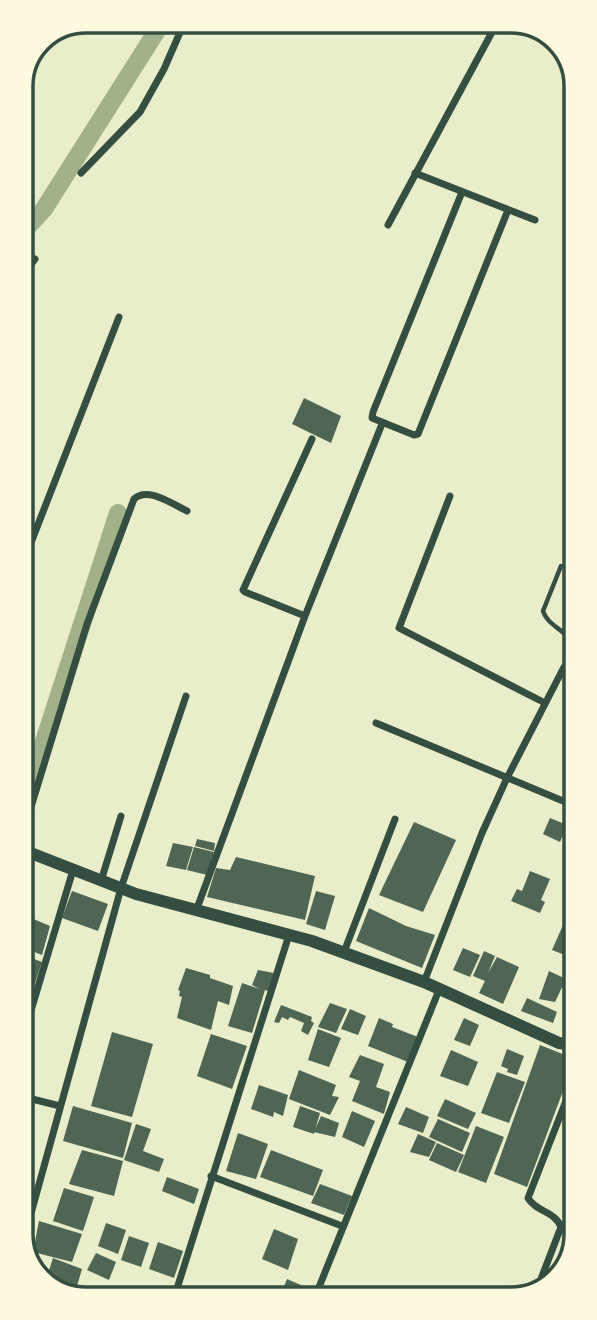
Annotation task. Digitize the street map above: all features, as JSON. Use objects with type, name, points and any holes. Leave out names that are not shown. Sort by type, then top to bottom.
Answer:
[{"type":"street","points":[[80,173],[140,112],[164,69],[180,33]]},
{"type":"street","points":[[388,225],[491,33]]},
{"type":"street","points":[[415,173],[535,220]]},
{"type":"street","points":[[462,192],[373,412],[372,418],[382,424],[418,434],[508,210]]},
{"type":"street","points":[[33,537],[119,317]]},
{"type":"street","points":[[196,911],[305,616],[382,424]]},
{"type":"street","points":[[305,616],[243,590],[312,439]]},
{"type":"street","points":[[33,800],[87,624],[134,499],[146,492],[187,511]]},
{"type":"street","points":[[450,496],[399,628],[545,703]]},
{"type":"street","points":[[424,982],[482,834],[507,778],[564,667]]},
{"type":"street","points":[[33,1203],[121,888],[186,696]]},
{"type":"street","points":[[376,723],[564,801]]},
{"type":"street","points":[[101,881],[121,816]]},
{"type":"street","points":[[344,952],[395,819]]},
{"type":"street","points":[[33,854],[121,888],[344,952],[424,982],[564,1044]]},
{"type":"street","points":[[33,1004],[73,870]]},
{"type":"street","points":[[177,1287],[289,935]]},
{"type":"street","points":[[319,1287],[439,990]]},
{"type":"street","points":[[33,1099],[60,1106]]},
{"type":"street","points":[[542,1277],[561,1227],[553,1216],[532,1204],[528,1198],[564,1109]]},
{"type":"street","points":[[211,1176],[342,1226]]},
{"type":"lane","points":[[561,566],[543,611],[549,621],[564,632]]},
{"type":"building","points":[[304,398],[341,416],[331,443],[292,424]]},
{"type":"building","points":[[550,818],[564,824],[560,842],[543,834]]},
{"type":"building","points":[[414,822],[456,840],[423,912],[379,895]]},
{"type":"building","points":[[197,839],[215,843],[214,851],[195,846]]},
{"type":"building","points":[[173,843],[193,847],[186,870],[166,866]]},
{"type":"building","points":[[194,847],[214,852],[207,875],[187,870]]},
{"type":"building","points":[[236,857],[315,876],[305,920],[207,897],[216,868],[230,870]]},
{"type":"building","points":[[530,871],[550,879],[541,900],[545,902],[540,913],[511,901],[517,889],[522,891]]},
{"type":"building","points":[[72,891],[108,904],[98,931],[62,918]]},
{"type":"building","points":[[316,891],[335,896],[325,930],[306,924]]},
{"type":"building","points":[[369,908],[406,926],[435,935],[422,968],[356,941]]},
{"type":"building","points":[[33,919],[50,926],[42,955],[33,952]]},
{"type":"building","points":[[564,923],[564,955],[552,950]]},
{"type":"building","points":[[463,948],[480,955],[470,977],[453,970]]},
{"type":"building","points":[[484,951],[495,956],[488,973],[497,957],[519,967],[503,1004],[479,993],[485,981],[473,976]]},
{"type":"building","points":[[33,958],[42,962],[33,986]]},
{"type":"building","points":[[186,968],[233,986],[229,1005],[218,1001],[211,1030],[177,1018],[182,997],[179,996],[178,990]]},
{"type":"building","points":[[258,970],[274,973],[268,991],[265,990],[252,1033],[228,1026],[242,983],[260,989],[252,985]]},
{"type":"building","points":[[549,971],[564,978],[555,1002],[539,999]]},
{"type":"building","points":[[527,998],[557,1012],[553,1023],[521,1011]]},
{"type":"building","points":[[330,1003],[347,1009],[336,1033],[318,1027]]},
{"type":"building","points":[[281,1005],[312,1017],[311,1021],[314,1023],[308,1035],[301,1031],[304,1023],[290,1017],[288,1020],[282,1017],[279,1023],[274,1022]]},
{"type":"building","points":[[350,1009],[366,1016],[358,1035],[341,1029]]},
{"type":"building","points":[[379,1018],[393,1024],[392,1027],[418,1037],[408,1062],[368,1046]]},
{"type":"building","points":[[464,1018],[479,1025],[470,1046],[454,1040]]},
{"type":"building","points":[[318,1029],[341,1038],[329,1067],[308,1060]]},
{"type":"building","points":[[112,1032],[153,1044],[132,1117],[91,1106]]},
{"type":"building","points":[[211,1034],[247,1046],[232,1089],[197,1076]]},
{"type":"building","points":[[540,1045],[564,1055],[564,1088],[527,1187],[494,1174]]},
{"type":"building","points":[[507,1049],[524,1056],[517,1075],[507,1072],[508,1069],[501,1066]]},
{"type":"building","points":[[451,1050],[478,1062],[468,1086],[440,1076]]},
{"type":"building","points":[[360,1055],[384,1064],[376,1087],[390,1092],[384,1114],[352,1101],[360,1081],[349,1077]]},
{"type":"building","points":[[299,1070],[336,1085],[332,1096],[339,1097],[330,1115],[289,1099]]},
{"type":"building","points":[[497,1072],[525,1082],[509,1123],[481,1113]]},
{"type":"building","points":[[259,1085],[288,1095],[283,1116],[274,1112],[273,1117],[251,1109]]},
{"type":"building","points":[[445,1099],[476,1113],[468,1129],[437,1116]]},
{"type":"building","points":[[73,1106],[132,1123],[123,1158],[63,1141]]},
{"type":"building","points":[[300,1106],[320,1113],[314,1134],[293,1127]]},
{"type":"building","points":[[406,1107],[429,1117],[423,1133],[398,1124]]},
{"type":"building","points":[[352,1111],[375,1121],[364,1147],[342,1137]]},
{"type":"building","points":[[321,1116],[339,1123],[335,1137],[314,1132]]},
{"type":"building","points":[[438,1119],[470,1133],[462,1152],[429,1137]]},
{"type":"building","points":[[136,1124],[151,1129],[143,1151],[164,1159],[159,1172],[124,1160]]},
{"type":"building","points":[[476,1126],[504,1137],[486,1183],[458,1172]]},
{"type":"building","points":[[238,1133],[268,1144],[256,1179],[226,1171]]},
{"type":"building","points":[[418,1134],[436,1142],[429,1157],[410,1152]]},
{"type":"building","points":[[437,1143],[464,1155],[456,1172],[429,1160]]},
{"type":"building","points":[[82,1150],[123,1161],[114,1196],[69,1184]]},
{"type":"building","points":[[271,1150],[323,1170],[313,1196],[260,1177]]},
{"type":"building","points":[[167,1177],[199,1189],[194,1204],[162,1191]]},
{"type":"building","points":[[320,1184],[352,1196],[344,1215],[311,1203]]},
{"type":"building","points":[[64,1188],[94,1197],[83,1231],[53,1221]]},
{"type":"building","points":[[39,1221],[82,1234],[72,1262],[37,1253],[35,1244]]},
{"type":"building","points":[[106,1223],[126,1230],[118,1254],[98,1246]]},
{"type":"building","points":[[274,1229],[298,1239],[288,1270],[262,1259]]},
{"type":"building","points":[[129,1236],[149,1243],[141,1267],[121,1260]]},
{"type":"building","points":[[158,1242],[183,1251],[174,1278],[149,1269]]},
{"type":"building","points":[[96,1253],[116,1262],[109,1280],[87,1270]]},
{"type":"building","points":[[53,1258],[82,1269],[77,1286],[60,1280],[49,1271]]},
{"type":"building","points":[[287,1279],[305,1287],[284,1287]]},
{"type":"waterway","points":[[33,221],[44,209],[155,33]]},
{"type":"waterway","points":[[33,775],[118,513]]}]
